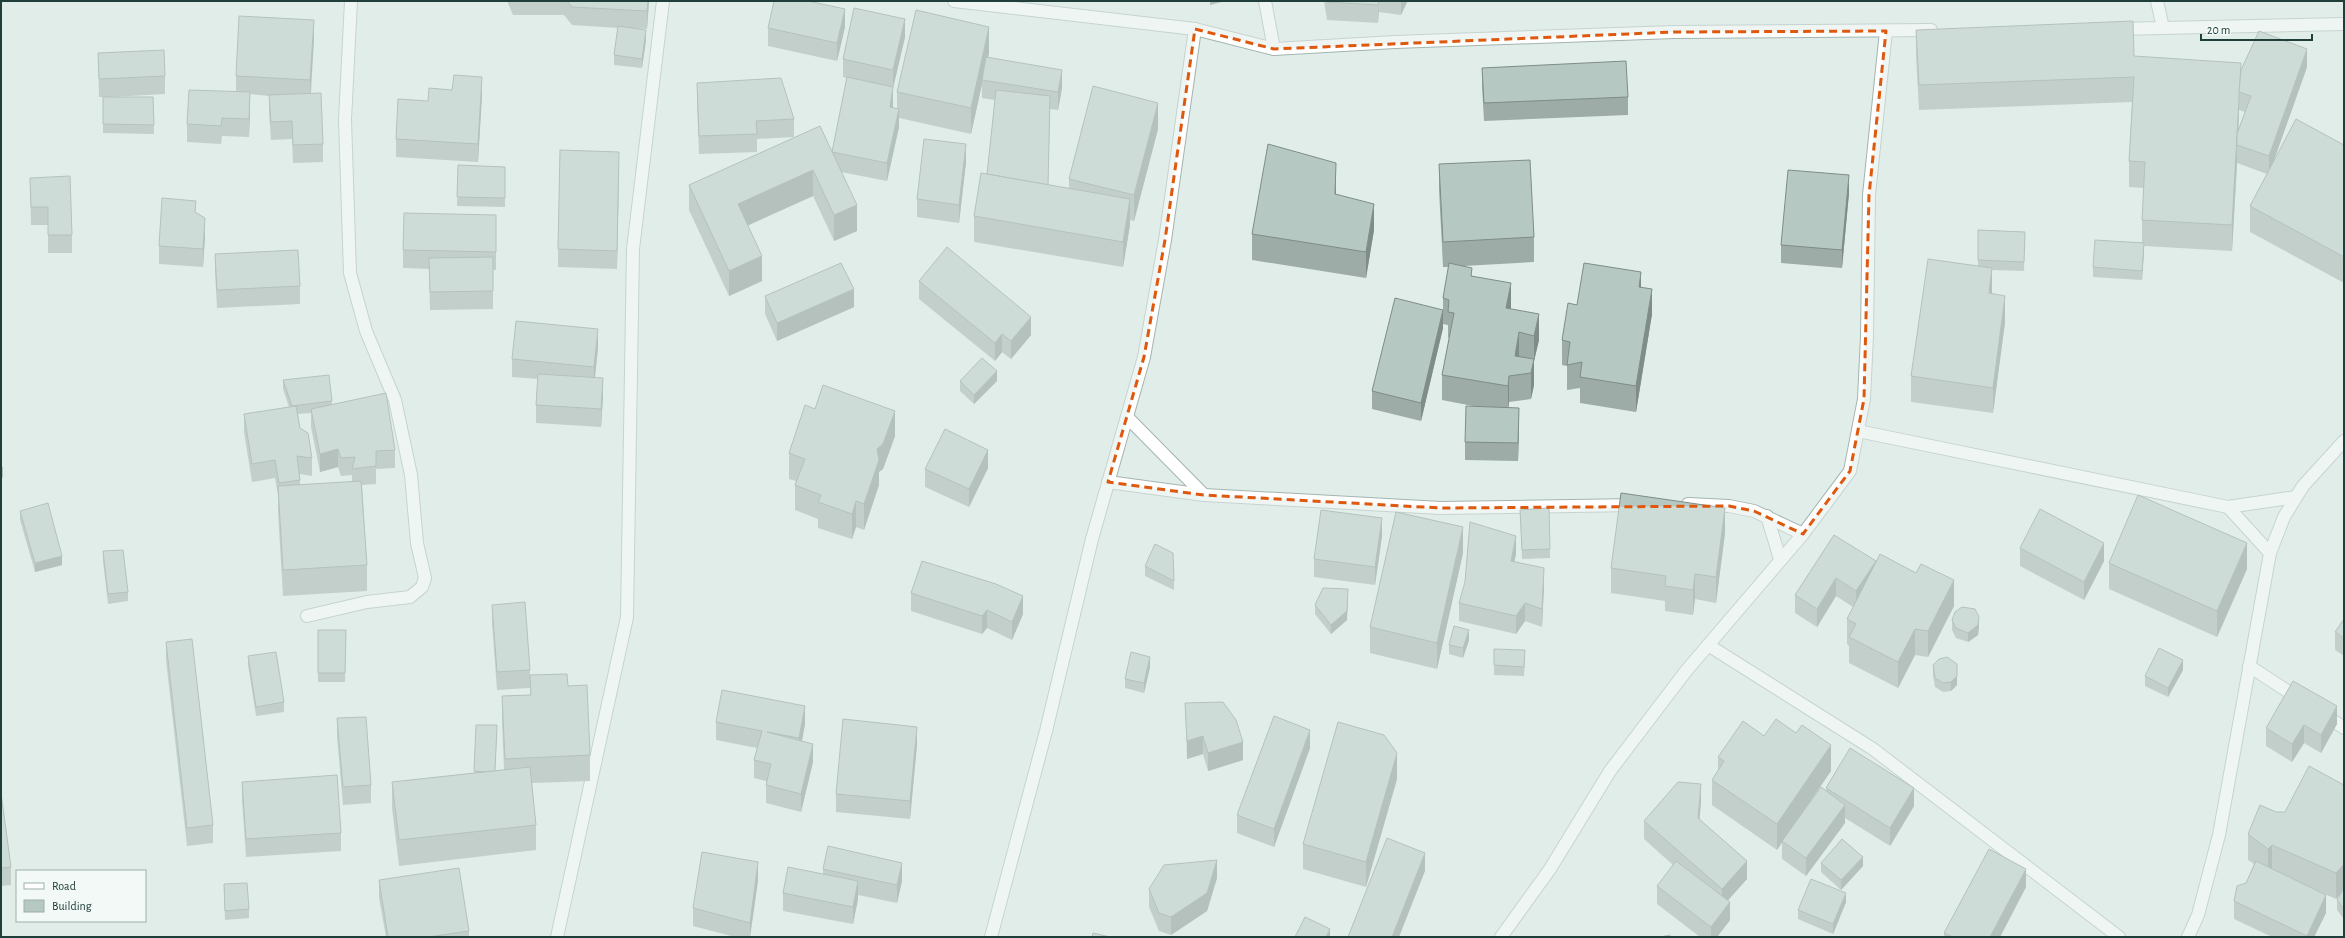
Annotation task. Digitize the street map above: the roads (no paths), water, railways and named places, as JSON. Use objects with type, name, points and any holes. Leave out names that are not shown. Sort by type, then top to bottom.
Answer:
[{"type":"street","points":[[307,616],[367,602],[410,597],[422,587],[425,578],[417,543],[411,475],[395,400],[366,331],[350,274],[345,120],[351,1]]},
{"type":"street","points":[[557,937],[627,617],[633,249],[663,1]]},
{"type":"street","points":[[954,1],[1195,30],[1274,49],[1395,42],[1666,32],[1941,30]]},
{"type":"street","points":[[1265,1],[1274,49]]},
{"type":"street","points":[[2157,1],[2163,28]]},
{"type":"street","points":[[2108,29],[2344,24]]},
{"type":"street","points":[[991,937],[1046,731],[1092,539],[1144,357],[1165,240],[1195,30]]},
{"type":"street","points":[[1501,937],[1550,869],[1610,771],[1686,671],[1780,559],[1803,534],[1850,470],[1864,400],[1870,195],[1886,31]]},
{"type":"street","points":[[1127,416],[1204,495]]},
{"type":"street","points":[[1858,431],[2228,507],[2296,497]]},
{"type":"street","points":[[2188,937],[2198,915],[2219,835],[2248,666],[2270,553],[2284,517],[2303,486],[2344,441]]},
{"type":"street","points":[[1108,482],[1204,495],[1441,508],[1647,505]]},
{"type":"street","points":[[1679,504],[1729,506],[1767,516],[1803,534]]},
{"type":"street","points":[[2228,507],[2270,553]]},
{"type":"street","points":[[1767,516],[1780,559]]},
{"type":"street","points":[[1708,645],[1874,749],[2119,937]]},
{"type":"street","points":[[2248,666],[2344,728]]}]
